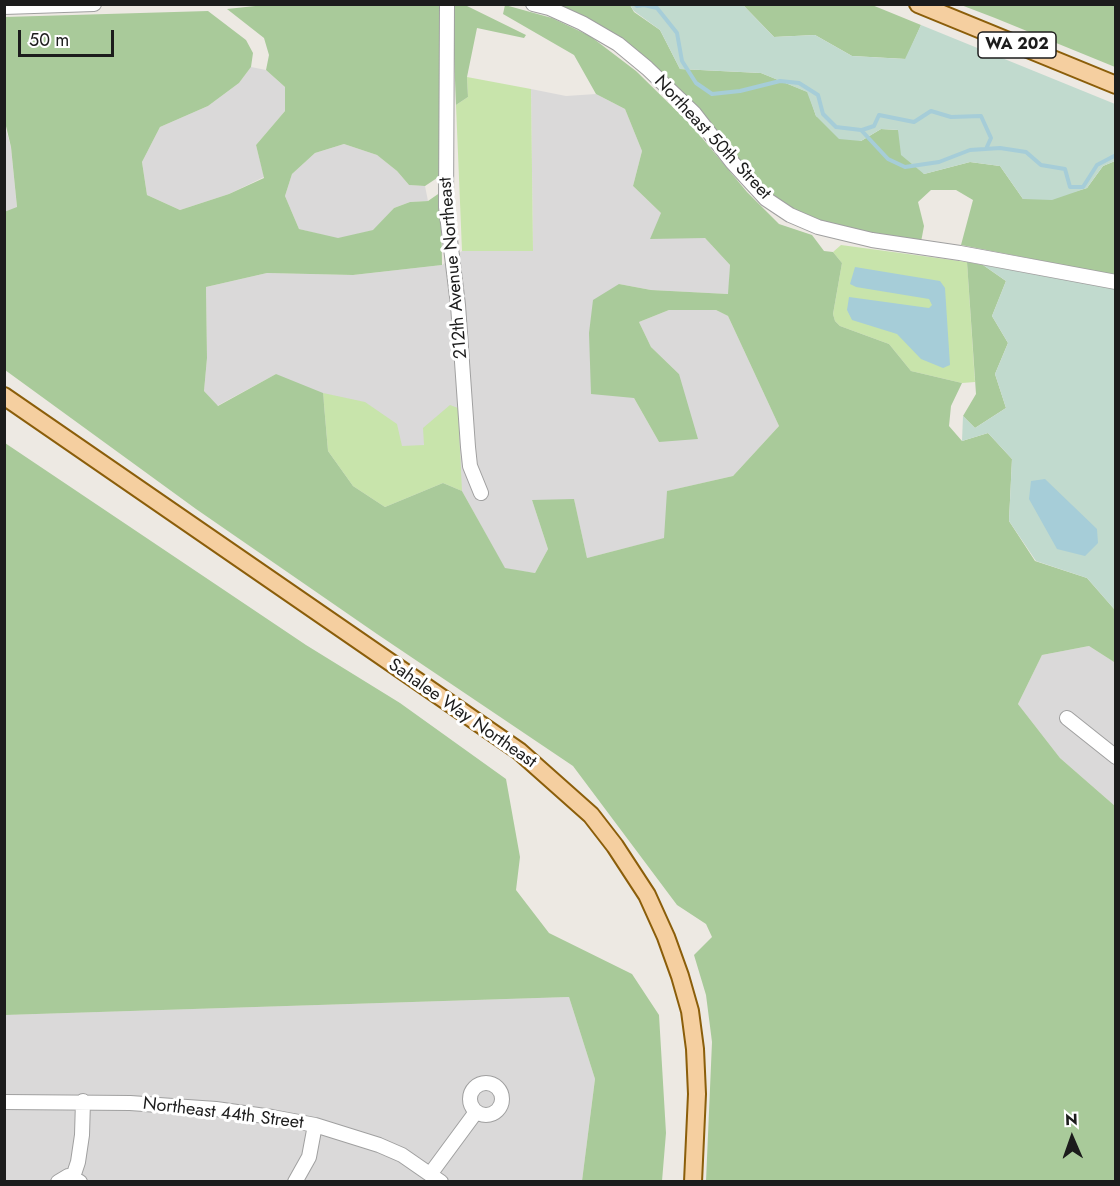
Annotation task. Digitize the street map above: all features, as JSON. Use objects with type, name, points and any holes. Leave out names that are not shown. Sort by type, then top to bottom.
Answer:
[{"type":"main road","name":"WA 202","points":[[918,4],[1116,85]]},
{"type":"main road","name":"Sahalee Way Northeast","points":[[4,396],[519,751],[591,815],[615,846],[647,895],[666,937],[690,1011],[695,1048],[697,1094],[693,1182]]},
{"type":"street","points":[[4,7],[94,4]]},
{"type":"street","name":"212th Avenue Northeast","points":[[447,4],[446,207],[458,305],[470,466],[481,493]]},
{"type":"street","name":"Northeast 50th Street","points":[[533,4],[549,8],[582,23],[618,44],[633,56],[694,114],[732,162],[766,199],[789,215],[818,227],[872,240],[971,255],[1116,282]]},
{"type":"street","points":[[1066,717],[1116,757]]},
{"type":"street","points":[[58,1182],[63,1178],[76,1179],[82,1136],[83,1101]]},
{"type":"street","name":"Northeast 44th Street","points":[[4,1102],[83,1101],[216,1109],[272,1117],[315,1125],[379,1145],[402,1155],[436,1177]]},
{"type":"street","points":[[436,1177],[476,1112]]},
{"type":"street","points":[[295,1182],[309,1157],[315,1125]]},
{"type":"shaded area","points":[[251,67],[266,70],[285,87],[285,111],[256,145],[264,177],[229,194],[180,210],[147,195],[142,162],[160,127],[208,106],[239,83]]},
{"type":"shaded area","points":[[531,89],[566,96],[596,94],[625,109],[642,151],[633,186],[661,213],[705,238],[730,265],[729,294],[651,290],[619,284],[634,398],[659,442],[679,374],[651,347],[639,322],[669,310],[716,310],[728,316],[779,426],[733,476],[668,491],[665,538],[587,558],[574,500],[532,500],[548,549],[535,573],[505,569],[462,491],[276,374],[217,406],[204,391],[207,358],[206,287],[267,273],[353,275],[442,265],[462,251],[533,250]]},
{"type":"shaded area","points":[[4,123],[11,147],[17,208],[5,212]]},
{"type":"shaded area","points":[[344,144],[377,155],[397,171],[409,185],[425,186],[428,201],[410,202],[394,208],[374,230],[338,239],[299,229],[285,196],[292,174],[315,153]]},
{"type":"shaded area","points":[[1089,646],[1114,662],[1116,667],[1115,806],[1060,758],[1018,704],[1042,655]]},
{"type":"shaded area","points":[[569,997],[595,1079],[582,1181],[5,1181],[4,1015]]},
{"type":"green space","points":[[274,4],[440,5],[440,176],[425,186],[409,185],[397,171],[377,155],[344,144],[315,153],[292,174],[285,196],[299,229],[338,238],[373,230],[394,208],[410,202],[428,201],[441,192],[442,265],[353,275],[267,273],[206,287],[207,358],[204,391],[218,406],[276,374],[323,393],[328,451],[353,486],[385,507],[443,483],[462,491],[505,568],[535,573],[548,549],[532,500],[574,499],[587,558],[664,538],[667,491],[733,476],[779,426],[728,316],[716,310],[669,310],[639,322],[651,347],[679,374],[698,439],[659,442],[634,398],[591,394],[589,333],[593,300],[619,284],[651,290],[728,294],[730,265],[705,238],[650,239],[661,213],[633,186],[642,151],[625,109],[596,94],[574,55],[503,14],[505,5],[552,18],[590,36],[636,71],[693,127],[747,192],[779,224],[812,235],[824,251],[833,252],[842,263],[833,314],[840,326],[889,344],[911,371],[962,383],[951,406],[949,426],[962,441],[988,433],[1012,459],[1009,521],[1035,561],[1087,578],[1115,610],[1115,667],[1114,662],[1089,646],[1042,655],[1018,704],[1060,758],[1115,806],[1115,1181],[706,1181],[712,1042],[706,995],[694,955],[712,937],[706,924],[677,905],[573,766],[196,509],[5,370],[4,212],[17,207],[11,147],[5,122],[5,17],[208,11],[246,40],[253,53],[251,67],[239,83],[208,106],[160,127],[142,162],[147,195],[180,210],[229,194],[264,178],[256,145],[285,111],[285,87],[266,70],[269,55],[264,38],[227,9]]},
{"type":"green space","points":[[452,5],[465,5],[526,35],[524,38],[477,28],[467,77],[468,97],[456,105]]},
{"type":"green space","points":[[545,5],[630,5],[634,12],[660,30],[680,69],[761,73],[808,92],[816,116],[861,141],[881,129],[898,130],[924,174],[970,162],[1000,166],[1023,199],[1070,193],[1087,188],[1103,166],[1115,161],[1115,275],[961,245],[973,200],[956,190],[931,190],[918,202],[924,226],[921,242],[866,233],[819,221],[785,205],[764,187],[663,77]]},
{"type":"green space","points":[[630,5],[743,5],[774,37],[815,35],[852,56],[905,59],[921,25],[1115,104],[1115,161],[1103,166],[1087,188],[1052,200],[1023,199],[1000,166],[970,162],[924,174],[901,155],[898,130],[881,129],[861,141],[839,139],[816,116],[807,92],[761,73],[680,69],[660,30],[634,11]]},
{"type":"green space","points":[[743,5],[872,5],[921,25],[906,59],[852,56],[815,35],[774,37]]},
{"type":"green space","points":[[961,5],[1115,5],[1115,67],[995,18]]},
{"type":"green space","points":[[467,77],[531,89],[533,251],[462,251],[456,105],[468,97]]},
{"type":"green space","points":[[841,245],[967,262],[975,382],[962,383],[911,371],[889,344],[840,326],[835,321],[833,314],[842,263],[833,252]]},
{"type":"green space","points":[[967,262],[983,265],[1006,281],[992,316],[1008,343],[995,374],[1006,408],[975,428],[963,416],[976,394]]},
{"type":"green space","points":[[983,265],[1115,289],[1115,610],[1087,578],[1036,561],[1009,521],[1012,459],[988,433],[962,441],[963,416],[975,428],[1006,408],[995,374],[1008,343],[992,316],[1006,281]]},
{"type":"green space","points":[[323,393],[365,402],[397,424],[402,446],[424,445],[423,428],[450,405],[458,408],[462,491],[443,483],[385,507],[353,486],[328,451]]},
{"type":"green space","points":[[5,443],[306,645],[400,703],[506,779],[520,857],[516,890],[549,933],[632,974],[659,1015],[666,1133],[662,1181],[582,1181],[595,1079],[569,997],[5,1015]]},
{"type":"water","points":[[855,267],[940,281],[945,288],[950,365],[943,368],[921,359],[897,334],[852,320],[847,310],[849,297],[929,308],[932,305],[929,299],[856,287],[850,284]]},
{"type":"water","points":[[1045,479],[1097,529],[1098,543],[1085,556],[1057,549],[1029,499],[1031,481]]},
{"type":"waterway","points":[[635,4],[657,8],[677,33],[682,61],[696,83],[712,94],[740,91],[780,81],[799,83],[818,95],[823,114],[836,127],[861,130],[888,159],[905,167],[939,162],[970,150],[1000,148],[1026,152],[1041,165],[1065,169],[1070,187],[1083,187],[1097,165],[1116,155]]},
{"type":"waterway","points":[[862,130],[874,126],[879,115],[914,122],[931,111],[951,117],[981,116],[991,138],[986,149]]}]
